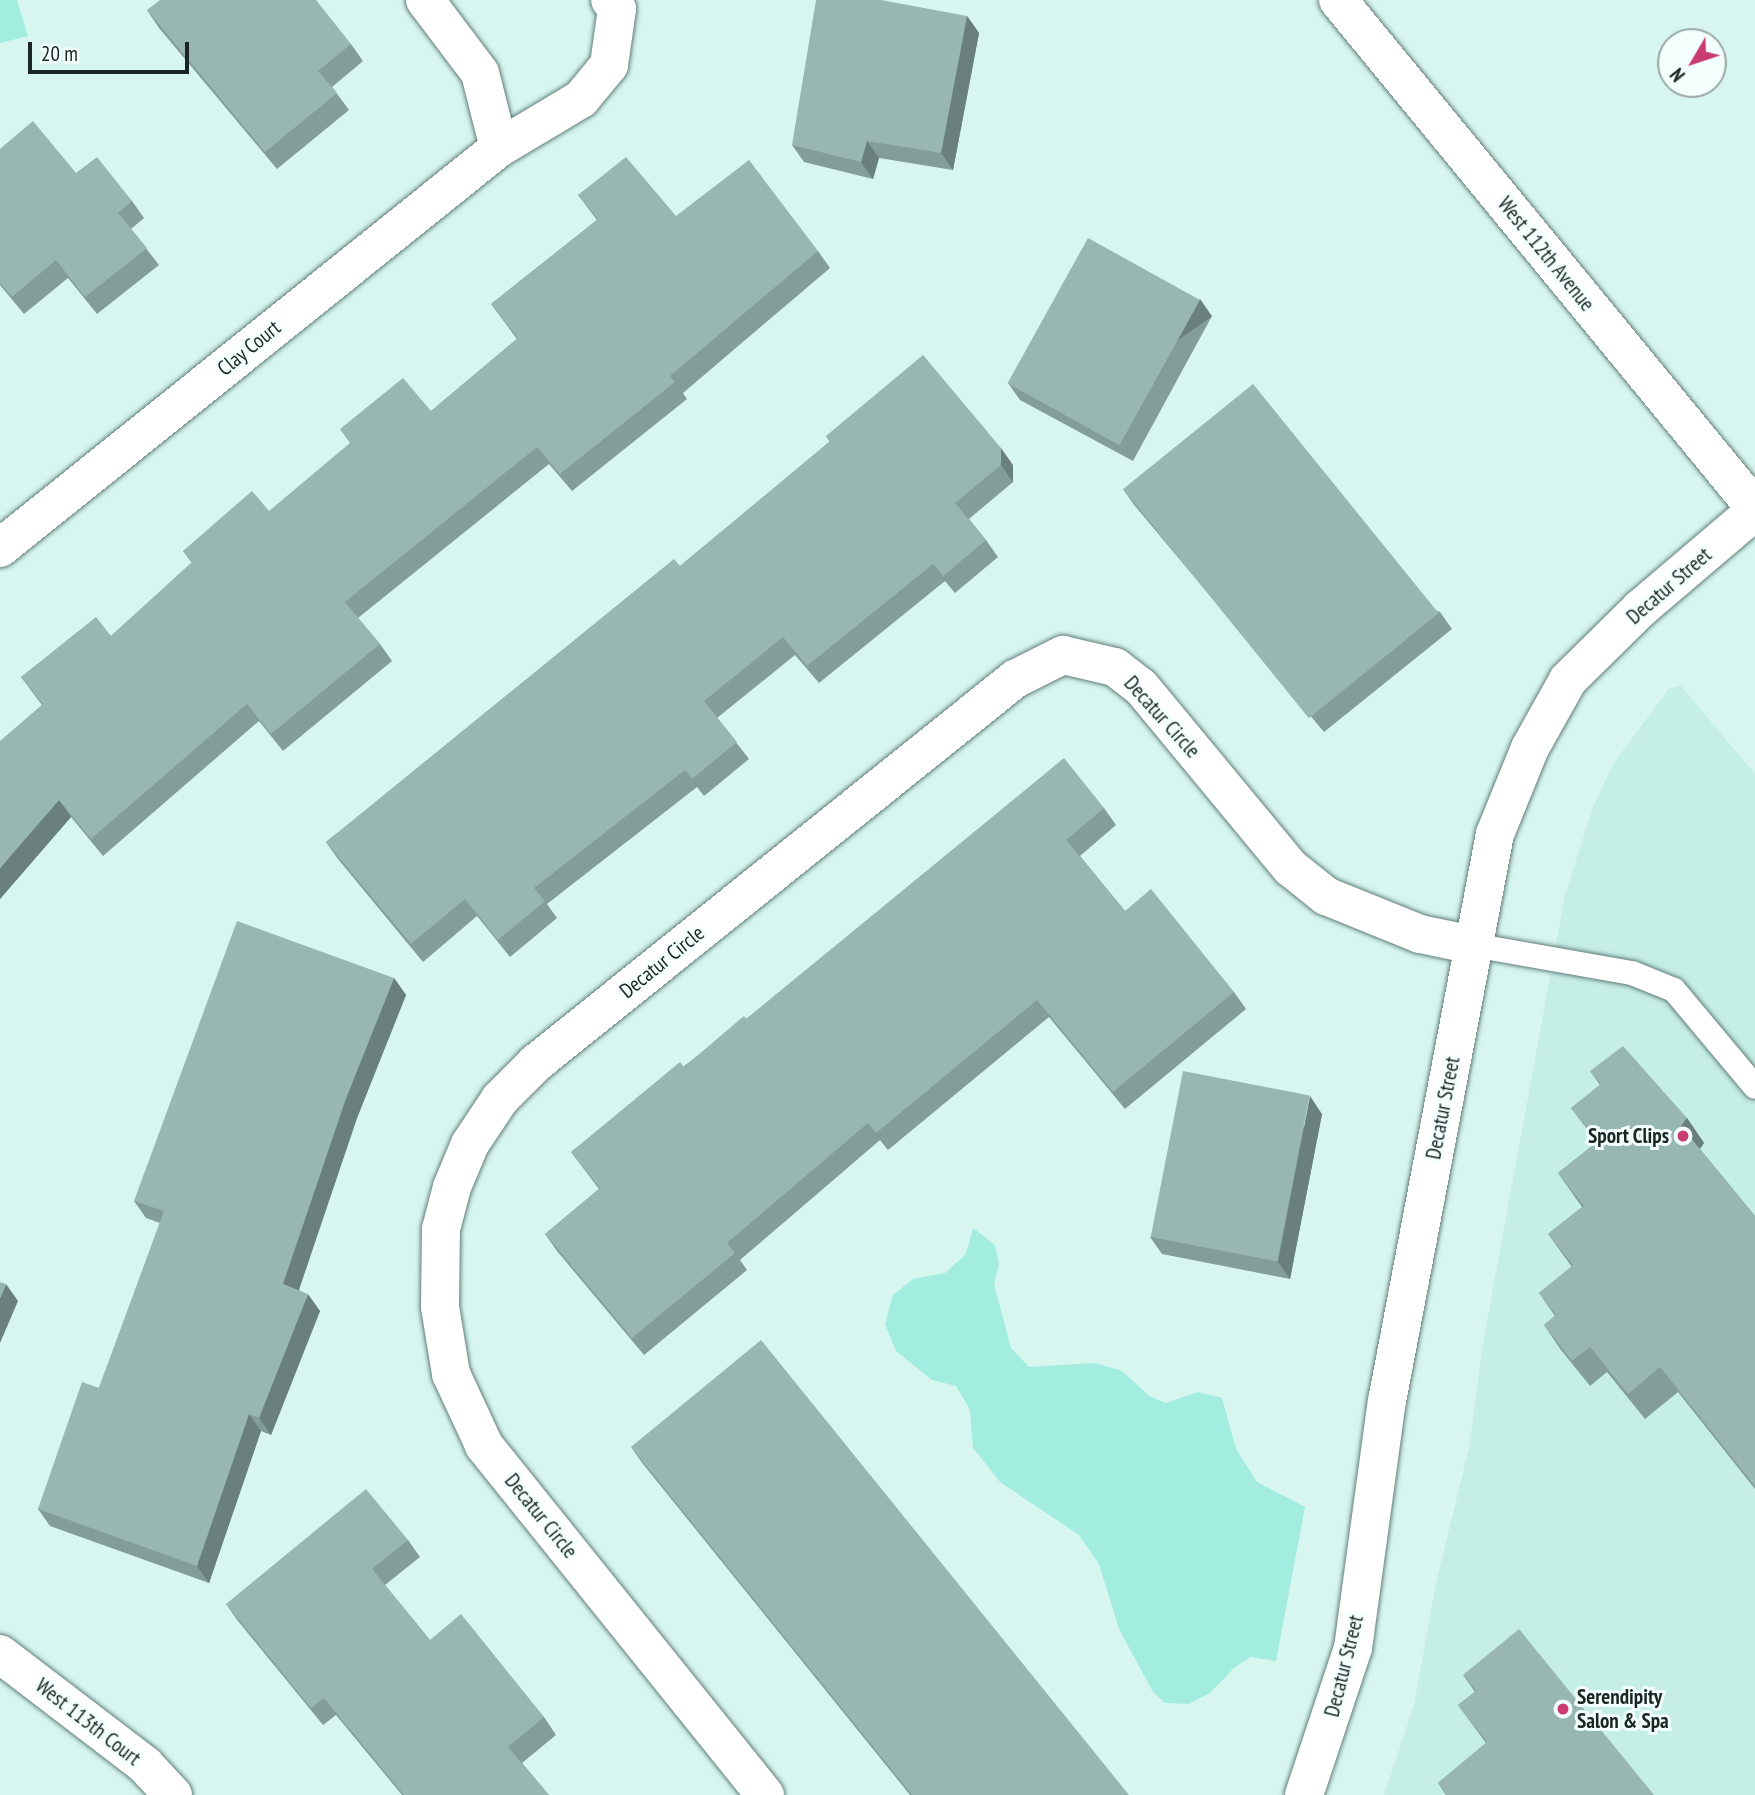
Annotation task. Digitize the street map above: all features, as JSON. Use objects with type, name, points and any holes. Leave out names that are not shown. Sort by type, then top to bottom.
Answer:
[{"type":"street","points":[[425,0],[480,73],[499,148]]},
{"type":"street","name":"Clay Court","points":[[0,548],[499,148],[581,99],[609,65],[617,9],[610,0]]},
{"type":"street","name":"West 112th Avenue","points":[[1338,0],[1755,509]]},
{"type":"street","name":"Decatur Street","points":[[1304,1795],[1353,1648],[1387,1401],[1495,834],[1530,748],[1568,680],[1640,608],[1755,509]]},
{"type":"street","name":"Decatur Circle","points":[[765,1795],[484,1445],[451,1374],[440,1307],[441,1229],[452,1187],[470,1144],[500,1099],[536,1063],[1015,679],[1063,655],[1115,667],[1141,687],[1291,868],[1326,896],[1420,934],[1474,945]]},
{"type":"street","name":"West 113th Court","points":[[0,1654],[145,1765],[173,1795]]},
{"type":"lane","points":[[1474,945],[1632,972],[1674,990],[1755,1087]]},
{"type":"shaded area","points":[[1681,686],[1755,774],[1755,1795],[1384,1795],[1414,1705],[1436,1583],[1469,1448],[1482,1349],[1565,895],[1593,807],[1613,764],[1669,689]]},
{"type":"green space","points":[[0,0],[17,0],[28,36],[0,43]]},
{"type":"green space","points":[[973,1228],[995,1245],[999,1264],[994,1284],[1011,1348],[1029,1367],[1095,1363],[1122,1371],[1149,1396],[1166,1403],[1198,1392],[1222,1398],[1236,1449],[1257,1482],[1305,1507],[1276,1661],[1251,1657],[1235,1667],[1210,1693],[1189,1704],[1165,1703],[1153,1692],[1119,1629],[1099,1564],[1079,1535],[1000,1482],[973,1448],[970,1410],[956,1386],[932,1380],[896,1351],[885,1324],[893,1295],[913,1279],[945,1273],[966,1254]]},
{"type":"building","points":[[160,0],[316,0],[351,44],[318,71],[337,93],[265,152],[147,10]]},
{"type":"building","points":[[816,0],[881,0],[967,16],[941,153],[867,141],[861,162],[792,145]]},
{"type":"building","points":[[33,121],[76,173],[97,157],[132,201],[118,213],[147,248],[85,297],[56,260],[12,297],[0,283],[0,149]]},
{"type":"building","points":[[626,157],[676,216],[749,160],[818,251],[670,376],[675,382],[560,474],[537,447],[345,602],[380,644],[271,734],[247,704],[91,839],[59,800],[0,868],[0,741],[43,704],[21,677],[96,617],[111,636],[192,562],[183,551],[252,491],[269,511],[350,443],[340,429],[403,378],[431,411],[518,338],[491,304],[598,219],[578,195]]},
{"type":"building","points":[[1088,238],[1200,300],[1119,445],[1008,383]]},
{"type":"building","points":[[923,355],[1001,448],[1001,465],[955,503],[986,540],[943,576],[933,564],[807,666],[783,637],[704,701],[737,742],[692,779],[685,770],[534,888],[545,901],[498,940],[465,899],[411,944],[326,842],[674,559],[680,566],[830,441],[826,436]]},
{"type":"building","points":[[1253,384],[1439,613],[1309,718],[1123,489]]},
{"type":"building","points":[[1064,758],[1104,808],[1066,840],[1125,911],[1151,889],[1234,992],[1113,1092],[1037,1000],[876,1133],[868,1123],[727,1243],[735,1253],[632,1338],[545,1234],[600,1188],[571,1152],[680,1062],[684,1067],[744,1016],[746,1019]]},
{"type":"building","points":[[237,921],[394,978],[345,1101],[283,1284],[308,1294],[259,1418],[249,1414],[197,1566],[38,1509],[82,1382],[99,1388],[164,1211],[134,1201]]},
{"type":"building","points":[[1623,1046],[1687,1118],[1681,1126],[1755,1216],[1755,1486],[1660,1367],[1628,1394],[1590,1347],[1572,1361],[1544,1325],[1556,1315],[1539,1293],[1573,1265],[1548,1234],[1584,1206],[1558,1173],[1598,1141],[1571,1108],[1601,1084],[1590,1071]]},
{"type":"building","points":[[1183,1071],[1310,1096],[1277,1262],[1151,1237]]},
{"type":"building","points":[[0,1282],[6,1284],[0,1298]]},
{"type":"building","points":[[761,1340],[1129,1795],[912,1795],[631,1447]]},
{"type":"building","points":[[366,1489],[408,1540],[372,1569],[430,1640],[461,1614],[544,1717],[508,1747],[549,1795],[404,1795],[324,1698],[311,1708],[226,1604]]},
{"type":"building","points":[[1519,1629],[1654,1795],[1447,1795],[1438,1783],[1487,1742],[1458,1705],[1476,1691],[1463,1675]]},
{"type":"place","name":"Sport Clips","points":[[1683,1136]]},
{"type":"place","name":"Serendipity Salon & Spa","points":[[1563,1709]]}]
